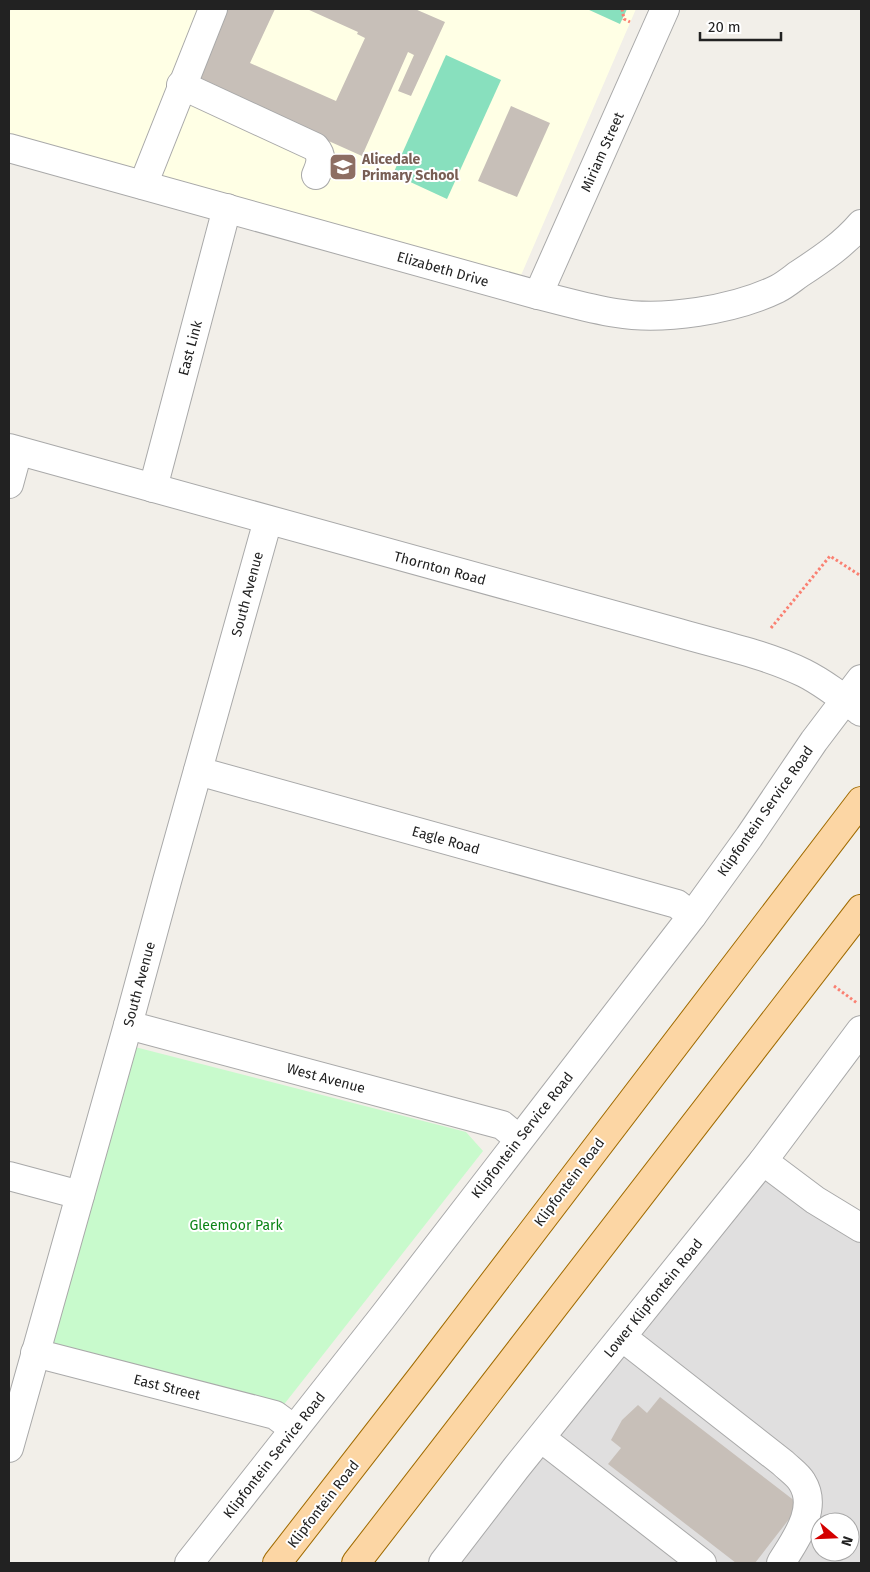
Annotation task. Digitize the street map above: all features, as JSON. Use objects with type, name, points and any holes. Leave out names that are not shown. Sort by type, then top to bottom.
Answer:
[{"type":"main road","name":"Klipfontein Road","points":[[277,1563],[423,1375],[861,801]]},
{"type":"main road","points":[[356,1563],[861,910]]},
{"type":"street","points":[[143,185],[181,85],[213,9]]},
{"type":"street","name":"Miriam Street","points":[[538,295],[665,9]]},
{"type":"street","points":[[181,85],[315,147],[320,152],[321,157],[316,175]]},
{"type":"street","name":"Elizabeth Drive","points":[[9,148],[538,295],[616,313],[646,316],[682,314],[717,308],[777,289],[829,254],[861,224]]},
{"type":"street","name":"East Link","points":[[154,488],[228,208]]},
{"type":"street","points":[[9,484],[13,449]]},
{"type":"street","name":"Thornton Road","points":[[13,449],[776,661],[805,674],[853,706]]},
{"type":"street","name":"South Avenue","points":[[9,1448],[268,520]]},
{"type":"street","name":"Klipfontein Service Road","points":[[189,1563],[382,1318],[692,916],[749,837],[814,741],[853,706],[861,679]]},
{"type":"street","name":"Eagle Road","points":[[198,771],[677,904],[692,916]]},
{"type":"street","name":"Lower Klipfontein Road","points":[[443,1563],[763,1161],[860,1017]]},
{"type":"street","name":"West Avenue","points":[[128,1025],[502,1125],[519,1139]]},
{"type":"street","points":[[763,1161],[815,1200],[861,1228]]},
{"type":"street","points":[[9,1176],[80,1195]]},
{"type":"street","points":[[622,1337],[802,1480],[807,1492],[808,1507],[802,1530],[781,1563]]},
{"type":"street","name":"East Street","points":[[35,1353],[275,1415],[294,1430]]},
{"type":"street","points":[[541,1438],[702,1563]]},
{"type":"path","points":[[771,628],[830,556],[861,576]]},
{"type":"path","points":[[832,984],[860,1017]]},
{"type":"shaded area","name":"Alicedale Primary School","points":[[11,9],[636,9],[519,280],[9,135],[9,14]]},
{"type":"shaded area","points":[[763,1161],[861,1228],[861,1563],[443,1563]]},
{"type":"green space","points":[[587,9],[627,9],[620,24]]},
{"type":"green space","points":[[446,55],[501,80],[447,199],[393,174]]},
{"type":"green space","name":"Gleemoor Park","points":[[135,1047],[466,1132],[483,1151],[282,1407],[48,1346]]},
{"type":"building","points":[[225,9],[275,9],[250,63],[336,101],[365,38],[357,34],[358,32],[307,9],[415,9],[445,22],[411,96],[398,91],[414,55],[408,52],[362,156],[193,80]]},
{"type":"building","points":[[511,106],[550,123],[517,197],[478,181]]},
{"type":"building","points":[[660,1397],[800,1505],[755,1563],[736,1563],[608,1464],[621,1448],[611,1440],[622,1420],[638,1405],[647,1413]]},
{"type":"place","name":"Alicedale Primary School","points":[[343,167]]}]
